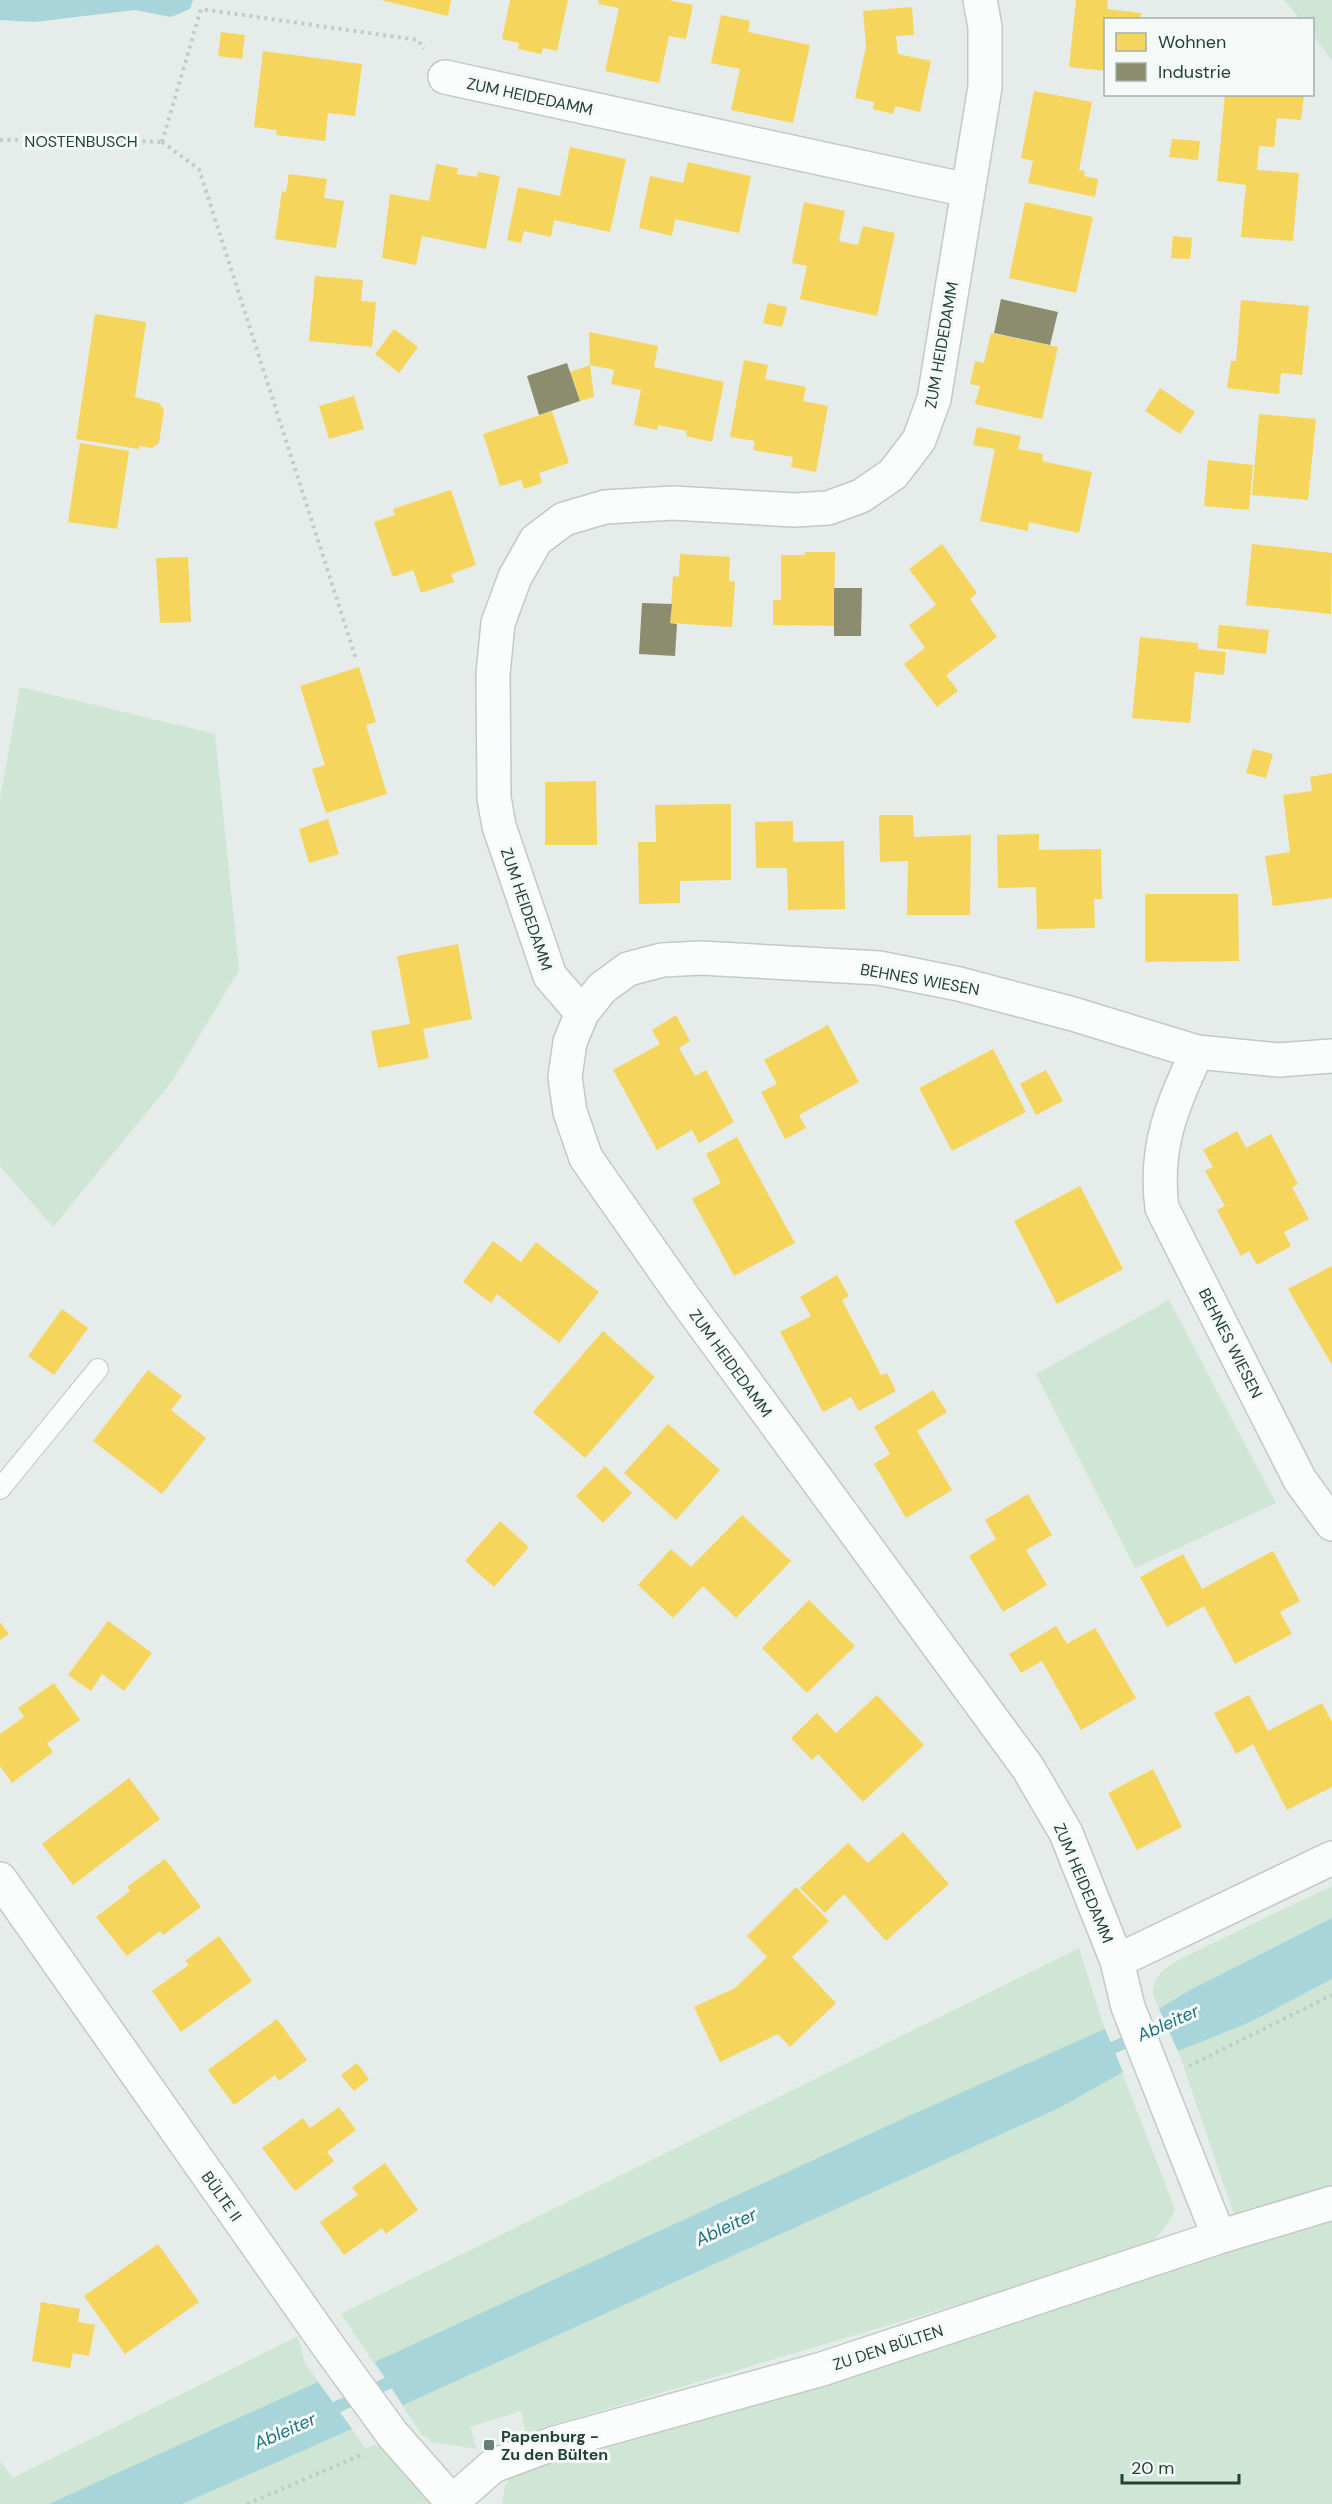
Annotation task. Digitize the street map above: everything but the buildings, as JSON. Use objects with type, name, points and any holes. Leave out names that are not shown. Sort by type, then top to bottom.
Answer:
[{"type":"street","name":"ZUM HEIDEDAMM","points":[[980,0],[985,27],[985,87],[934,399],[920,440],[894,474],[861,496],[828,508],[794,510],[673,503],[605,507],[564,519],[536,540],[515,577],[498,622],[493,674],[494,798],[499,826],[550,976],[582,1013],[570,1042],[565,1077],[570,1112],[586,1158],[705,1327],[1028,1768],[1066,1833],[1117,1961],[1128,2007],[1219,2237]]},
{"type":"street","name":"ZUM HEIDEDAMM","points":[[445,77],[967,190]]},
{"type":"street","name":"BEHNES WIESEN","points":[[582,1013],[602,988],[628,969],[662,960],[701,958],[879,968],[959,984],[1072,1014],[1197,1052],[1279,1060],[1332,1056]]},
{"type":"street","name":"BEHNES WIESEN","points":[[1197,1052],[1172,1109],[1161,1143],[1158,1180],[1162,1208],[1300,1480],[1332,1524]]},
{"type":"street","name":"ZUM HEIDEDAMM","points":[[1117,1961],[1332,1858]]},
{"type":"street","name":"BÜLTE II","points":[[0,1879],[331,2350],[402,2445],[453,2503]]},
{"type":"street","name":"ZU DEN BÜLTEN","points":[[453,2503],[493,2466],[555,2443],[822,2369],[1219,2237],[1332,2203]]},
{"type":"lane","points":[[0,1489],[98,1368]]},
{"type":"path","points":[[356,658],[199,169],[162,142],[201,9],[417,40],[445,77]]},
{"type":"path","name":"NOSTENBUSCH","points":[[0,140],[82,139],[162,142]]},
{"type":"path","points":[[1153,2071],[1195,2065],[1332,1995]]},
{"type":"path","points":[[247,2504],[350,2458],[402,2445]]},
{"type":"green space","points":[[1284,0],[1332,0],[1332,60],[1314,37],[1314,18],[1299,18]]},
{"type":"green space","points":[[20,687],[215,734],[239,970],[173,1080],[53,1227],[0,1166],[0,799]]},
{"type":"green space","points":[[1169,1300],[1276,1503],[1135,1568],[1036,1374]]},
{"type":"green space","points":[[1332,1886],[1332,2504],[502,2504],[505,2485],[522,2462],[1251,2246],[1232,2209],[1180,2056],[1153,1995],[1155,1981],[1162,1972],[1184,1957]]},
{"type":"green space","points":[[1079,1948],[1102,2021],[1175,2209],[1161,2233],[1142,2247],[1124,2255],[526,2433],[521,2411],[470,2427],[477,2449],[433,2442],[422,2435],[341,2314]]},
{"type":"green space","points":[[298,2336],[305,2363],[366,2449],[375,2444],[402,2463],[436,2504],[0,2504],[0,2461],[13,2478]]},
{"type":"water","points":[[0,0],[193,0],[190,9],[171,17],[135,10],[34,22],[0,20]]},
{"type":"water","points":[[1332,1918],[1332,1979],[1250,2022],[1178,2051],[1159,2009],[1190,1990]]},
{"type":"water","points":[[1105,2029],[1123,2072],[1059,2108],[403,2405],[375,2362],[909,2116]]},
{"type":"water","points":[[318,2382],[352,2429],[182,2504],[49,2504]]},
{"type":"waterway","name":"Ableiter","points":[[1100,2053],[1181,2019]]},
{"type":"waterway","name":"Ableiter","points":[[322,2414],[401,2377]]},
{"type":"place","name":"Papenburg - Zu den Bülten","points":[[489,2445]]}]
